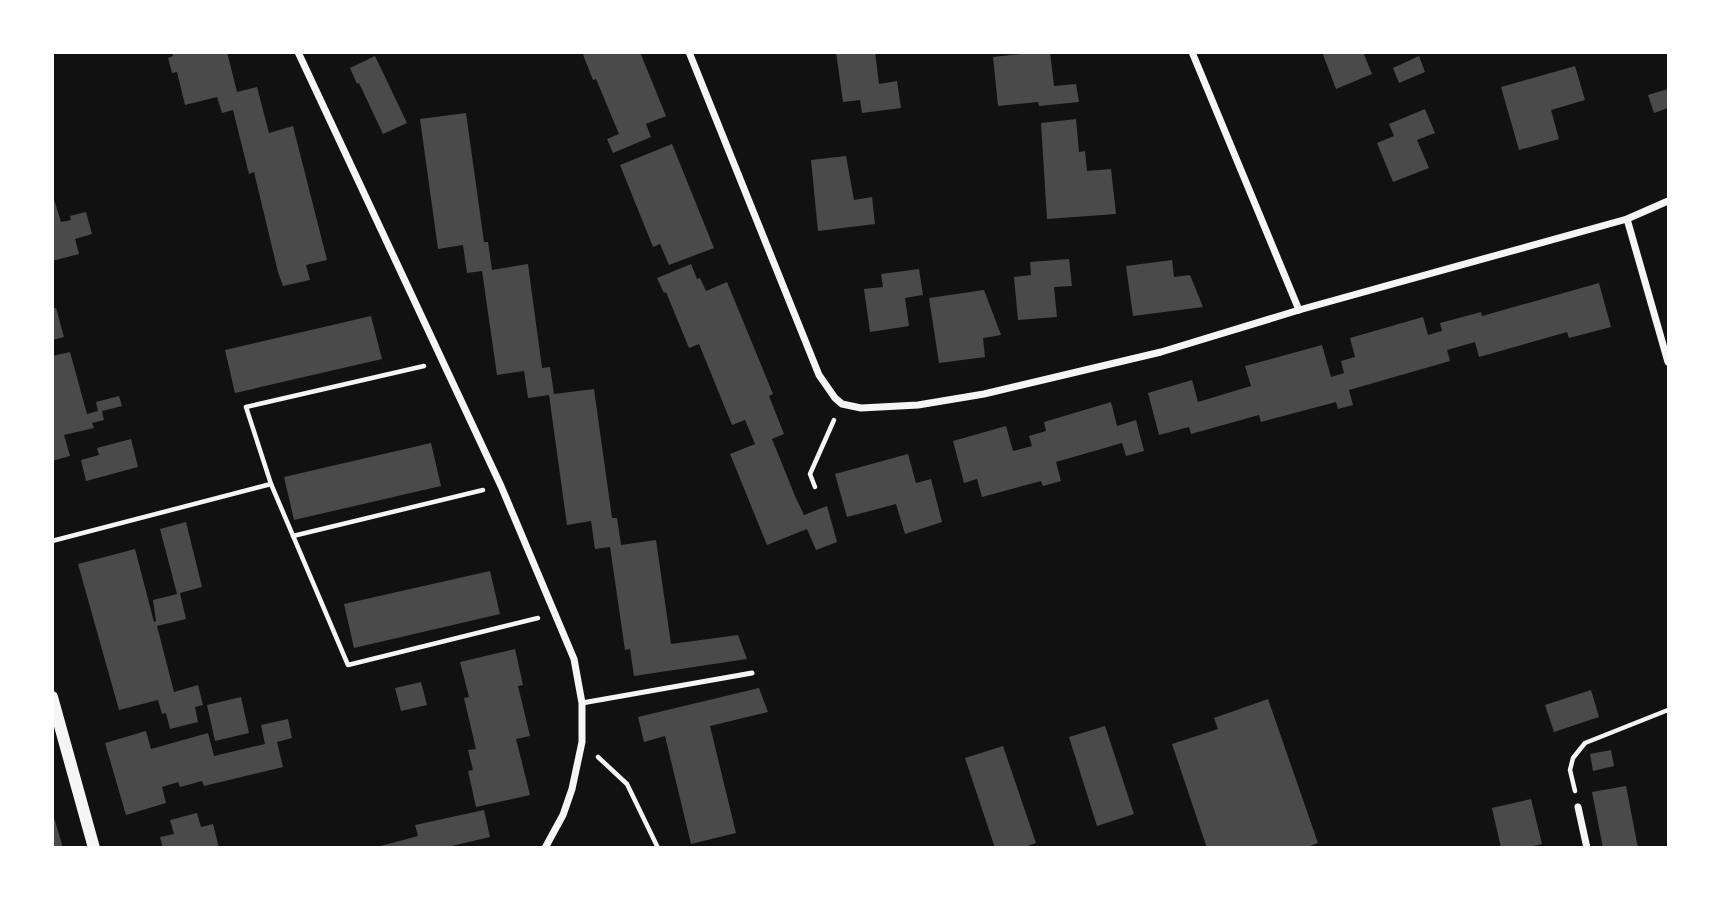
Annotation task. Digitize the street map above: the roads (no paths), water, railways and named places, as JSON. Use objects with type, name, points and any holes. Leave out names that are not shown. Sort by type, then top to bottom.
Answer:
[{"type":"street","points":[[298,52],[501,486],[574,659],[583,703],[582,742],[572,789],[563,814],[545,848]]},
{"type":"street","points":[[689,52],[819,375],[829,392],[842,404],[861,408],[895,407],[984,394],[1161,352],[1298,310],[1627,219],[1668,201]]},
{"type":"street","points":[[1192,52],[1298,310]]},
{"type":"street","points":[[1627,219],[1668,362]]},
{"type":"street","points":[[52,697],[94,848]]},
{"type":"street","points":[[1578,807],[1587,848]]},
{"type":"lane","points":[[583,703],[751,673]]}]
